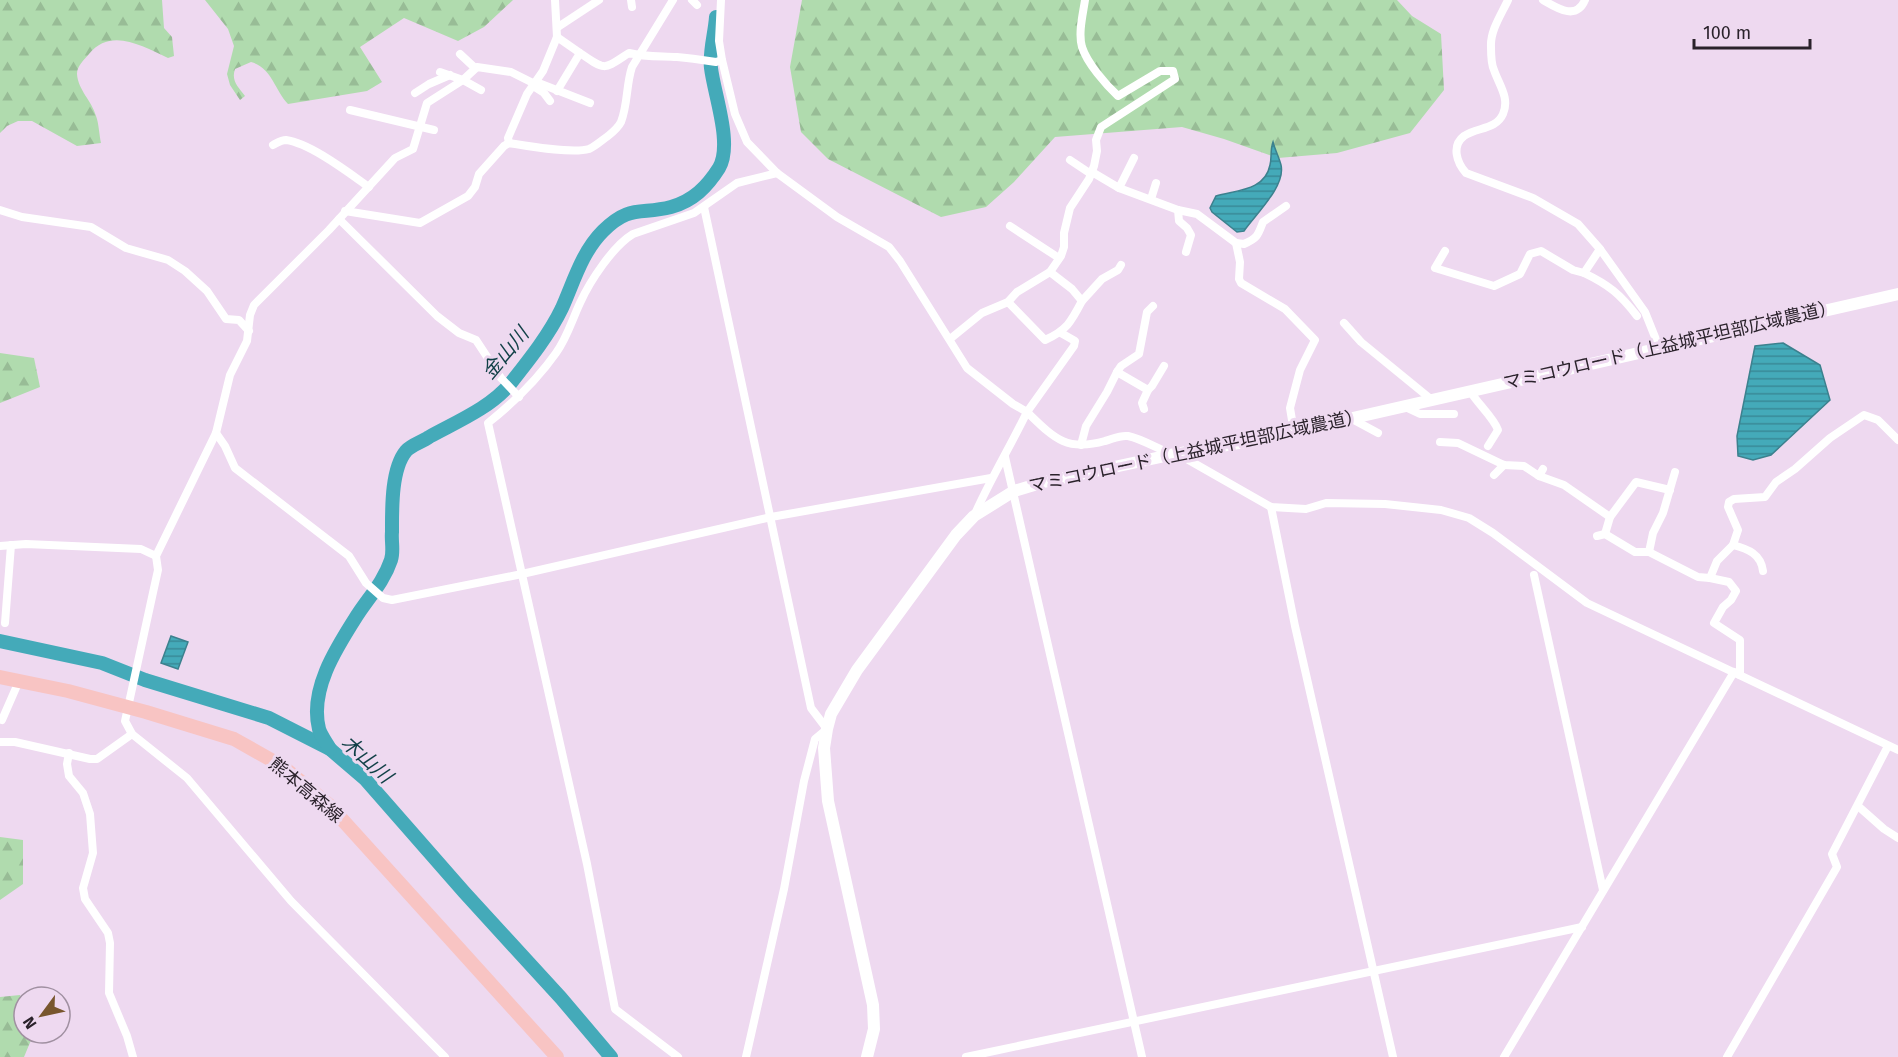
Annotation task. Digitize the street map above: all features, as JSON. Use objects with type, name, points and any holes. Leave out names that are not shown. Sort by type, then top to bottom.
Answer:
[{"type":"main road","name":"熊本高森線","points":[[0,677],[130,705],[234,739],[282,766],[329,805],[557,1057]]},
{"type":"street","points":[[509,143],[508,138],[527,94],[543,71],[557,32],[555,0]]},
{"type":"street","points":[[557,32],[598,0]]},
{"type":"street","points":[[342,215],[420,223],[468,196],[475,187],[482,170],[498,151],[509,143],[573,150],[588,149],[598,144],[617,129],[621,122],[632,67],[673,0]]},
{"type":"street","points":[[721,0],[719,41],[722,60],[735,114],[747,142],[777,173],[837,217],[889,247],[967,368],[1013,405],[1027,412],[1052,436],[1073,445],[1124,436],[1170,455],[1185,458],[1271,507],[1306,509],[1326,503],[1385,504],[1441,510],[1469,518],[1494,533],[1587,603],[1898,750]]},
{"type":"street","points":[[950,339],[982,313],[1008,302],[1017,292],[1050,272],[1064,247],[1064,233],[1070,208],[1092,173],[1097,151],[1096,140],[1101,127],[1174,79],[1173,71],[1160,71],[1118,96],[1101,80],[1082,47],[1081,30],[1085,0]]},
{"type":"street","points":[[1508,0],[1492,33],[1491,46],[1493,68],[1506,104],[1502,116],[1495,124],[1463,137],[1456,153],[1460,167],[1466,173],[1533,198],[1578,224],[1600,249],[1645,312],[1659,347]]},
{"type":"street","points":[[1543,0],[1565,12],[1574,12],[1585,0]]},
{"type":"street","points":[[557,32],[580,53],[605,68],[629,53],[640,56],[646,54],[657,58],[722,60]]},
{"type":"street","points":[[556,91],[580,53]]},
{"type":"street","points":[[460,54],[475,68],[511,72],[535,84],[590,103]]},
{"type":"street","points":[[445,1057],[291,902],[186,778],[132,734],[125,722],[158,570],[156,556],[216,433],[234,363],[247,341],[250,315],[254,305],[395,158],[413,149],[427,103],[463,80],[475,68]]},
{"type":"street","points":[[440,72],[463,80],[481,90]]},
{"type":"street","points":[[415,93],[450,75]]},
{"type":"street","points":[[535,84],[549,101]]},
{"type":"street","points":[[350,110],[434,130]]},
{"type":"street","points":[[273,145],[284,140],[294,143],[330,159],[369,187]]},
{"type":"street","points":[[1119,188],[1134,158]]},
{"type":"street","points":[[1070,160],[1119,188],[1178,210],[1197,214],[1236,243],[1244,244],[1251,241],[1261,232],[1263,222],[1286,206]]},
{"type":"street","points":[[678,1057],[615,1009],[587,864],[488,423],[556,353],[590,285],[607,260],[627,238],[694,213],[737,183],[777,173]]},
{"type":"street","points":[[1151,199],[1156,183]]},
{"type":"street","points":[[704,207],[811,708],[826,729],[815,740],[804,781],[784,889],[746,1057]]},
{"type":"street","points":[[0,210],[22,217],[91,227],[126,248],[168,260],[185,271],[207,291],[226,320],[239,320],[249,331]]},
{"type":"street","points":[[1178,210],[1179,221],[1191,235],[1186,252]]},
{"type":"street","points":[[342,215],[437,316],[459,333],[476,340],[501,378],[517,395]]},
{"type":"street","points":[[1010,226],[1059,258]]},
{"type":"street","points":[[1236,243],[1241,283],[1285,309],[1315,340],[1300,370],[1290,408],[1294,432]]},
{"type":"street","points":[[1584,273],[1600,249]]},
{"type":"street","points":[[1444,251],[1435,268],[1494,285],[1520,274],[1530,254],[1541,251],[1573,270],[1607,284],[1622,297],[1637,316]]},
{"type":"street","points":[[1008,302],[1045,340],[1060,333],[1068,326],[1082,301],[1102,279],[1118,270],[1121,265]]},
{"type":"street","points":[[1050,272],[1072,289],[1082,301]]},
{"type":"street","name":"マミコウロード（上益城平坦部広域農道）","points":[[867,1057],[874,1029],[873,1005],[828,801],[824,748],[826,729],[831,714],[857,670],[956,535],[974,516],[1014,491],[1044,482],[1294,432],[1898,294]]},
{"type":"street","points":[[1081,445],[1086,426],[1117,372],[1121,366],[1139,354],[1147,312],[1153,306]]},
{"type":"street","points":[[1344,323],[1361,342],[1432,400]]},
{"type":"street","points":[[974,516],[991,478],[1005,457],[1027,412],[1074,346],[1075,341],[1060,333]]},
{"type":"street","points":[[1144,409],[1142,403],[1148,390],[1164,366]]},
{"type":"street","points":[[1117,372],[1148,390]]},
{"type":"street","points":[[1470,391],[1479,406],[1496,424],[1498,430],[1488,446]]},
{"type":"street","points":[[1403,406],[1420,414],[1454,414]]},
{"type":"street","points":[[1710,578],[1717,561],[1733,545],[1738,530],[1728,507],[1729,502],[1734,499],[1765,497],[1776,482],[1830,438],[1864,415],[1878,420],[1898,440]]},
{"type":"street","points":[[1352,418],[1378,433]]},
{"type":"street","points":[[216,433],[236,468],[349,556],[366,583],[383,598],[392,600],[522,574],[771,517],[991,478]]},
{"type":"street","points":[[1440,442],[1458,443],[1504,465],[1524,466],[1541,473],[1564,485],[1610,517]]},
{"type":"street","points":[[1005,457],[1142,1057]]},
{"type":"street","points":[[1494,475],[1504,465]]},
{"type":"street","points":[[1650,552],[1653,533],[1663,513],[1675,472]]},
{"type":"street","points":[[1504,1057],[1603,890],[1737,674],[1740,640],[1711,625],[1736,591],[1729,582],[1698,577],[1650,552],[1635,552],[1601,535],[1610,517],[1636,482],[1670,490]]},
{"type":"street","points":[[1271,507],[1295,626],[1393,1057]]},
{"type":"street","points":[[5,623],[11,545]]},
{"type":"street","points":[[1733,545],[1748,549],[1756,555],[1762,563],[1763,571]]},
{"type":"street","points":[[0,546],[141,549],[156,556]]},
{"type":"street","points":[[1534,574],[1603,890]]},
{"type":"street","points":[[2,720],[19,681]]},
{"type":"street","points":[[0,742],[15,742],[97,759],[132,734]]},
{"type":"street","points":[[1727,1057],[1837,867],[1832,854],[1888,746]]},
{"type":"street","points":[[69,753],[69,776],[83,793],[90,814],[93,853],[83,888],[85,899],[108,933],[110,943],[109,993],[133,1057]]},
{"type":"street","points":[[1858,806],[1898,838]]},
{"type":"street","points":[[966,1057],[1582,927]]},
{"type":"green space","points":[[0,0],[162,0],[164,28],[172,37],[174,56],[168,58],[137,44],[117,40],[98,46],[83,61],[77,71],[78,80],[94,111],[101,143],[77,146],[32,121],[18,121],[7,126],[0,133]]},
{"type":"green space","points":[[205,0],[513,0],[484,27],[458,41],[404,18],[360,47],[382,82],[367,91],[288,104],[264,69],[251,62],[235,69],[235,80],[245,96],[240,100],[230,85],[227,74],[234,46],[228,29]]},
{"type":"green space","points":[[802,0],[1397,0],[1412,16],[1441,34],[1444,90],[1410,133],[1337,153],[1278,158],[1182,127],[1055,137],[1014,182],[986,207],[941,217],[828,159],[801,132],[790,67]]},
{"type":"green space","points":[[0,353],[34,358],[40,387],[0,403]]},
{"type":"green space","points":[[0,837],[23,840],[23,884],[0,900]]},
{"type":"green space","points":[[12,996],[12,1045],[29,1045],[24,1057],[0,1057],[0,997]]},
{"type":"water","points":[[1273,142],[1281,165],[1279,182],[1244,231],[1237,232],[1210,208],[1216,196],[1249,188],[1262,180],[1270,165]]},
{"type":"water","points":[[1783,343],[1820,365],[1830,400],[1771,455],[1753,460],[1738,456],[1737,436],[1755,346]]},
{"type":"water","points":[[171,636],[188,642],[178,669],[161,663]]},
{"type":"waterway","name":"金山川","points":[[330,749],[319,729],[317,714],[321,684],[334,654],[381,582],[391,560],[393,490],[397,468],[406,451],[483,407],[502,393],[551,328],[584,257],[603,231],[628,214],[671,207],[686,201],[704,187],[719,168],[724,146],[711,62],[716,17]]},
{"type":"waterway","name":"木山川","points":[[0,641],[102,663],[145,680],[269,718],[330,749],[365,779],[611,1057]]}]
